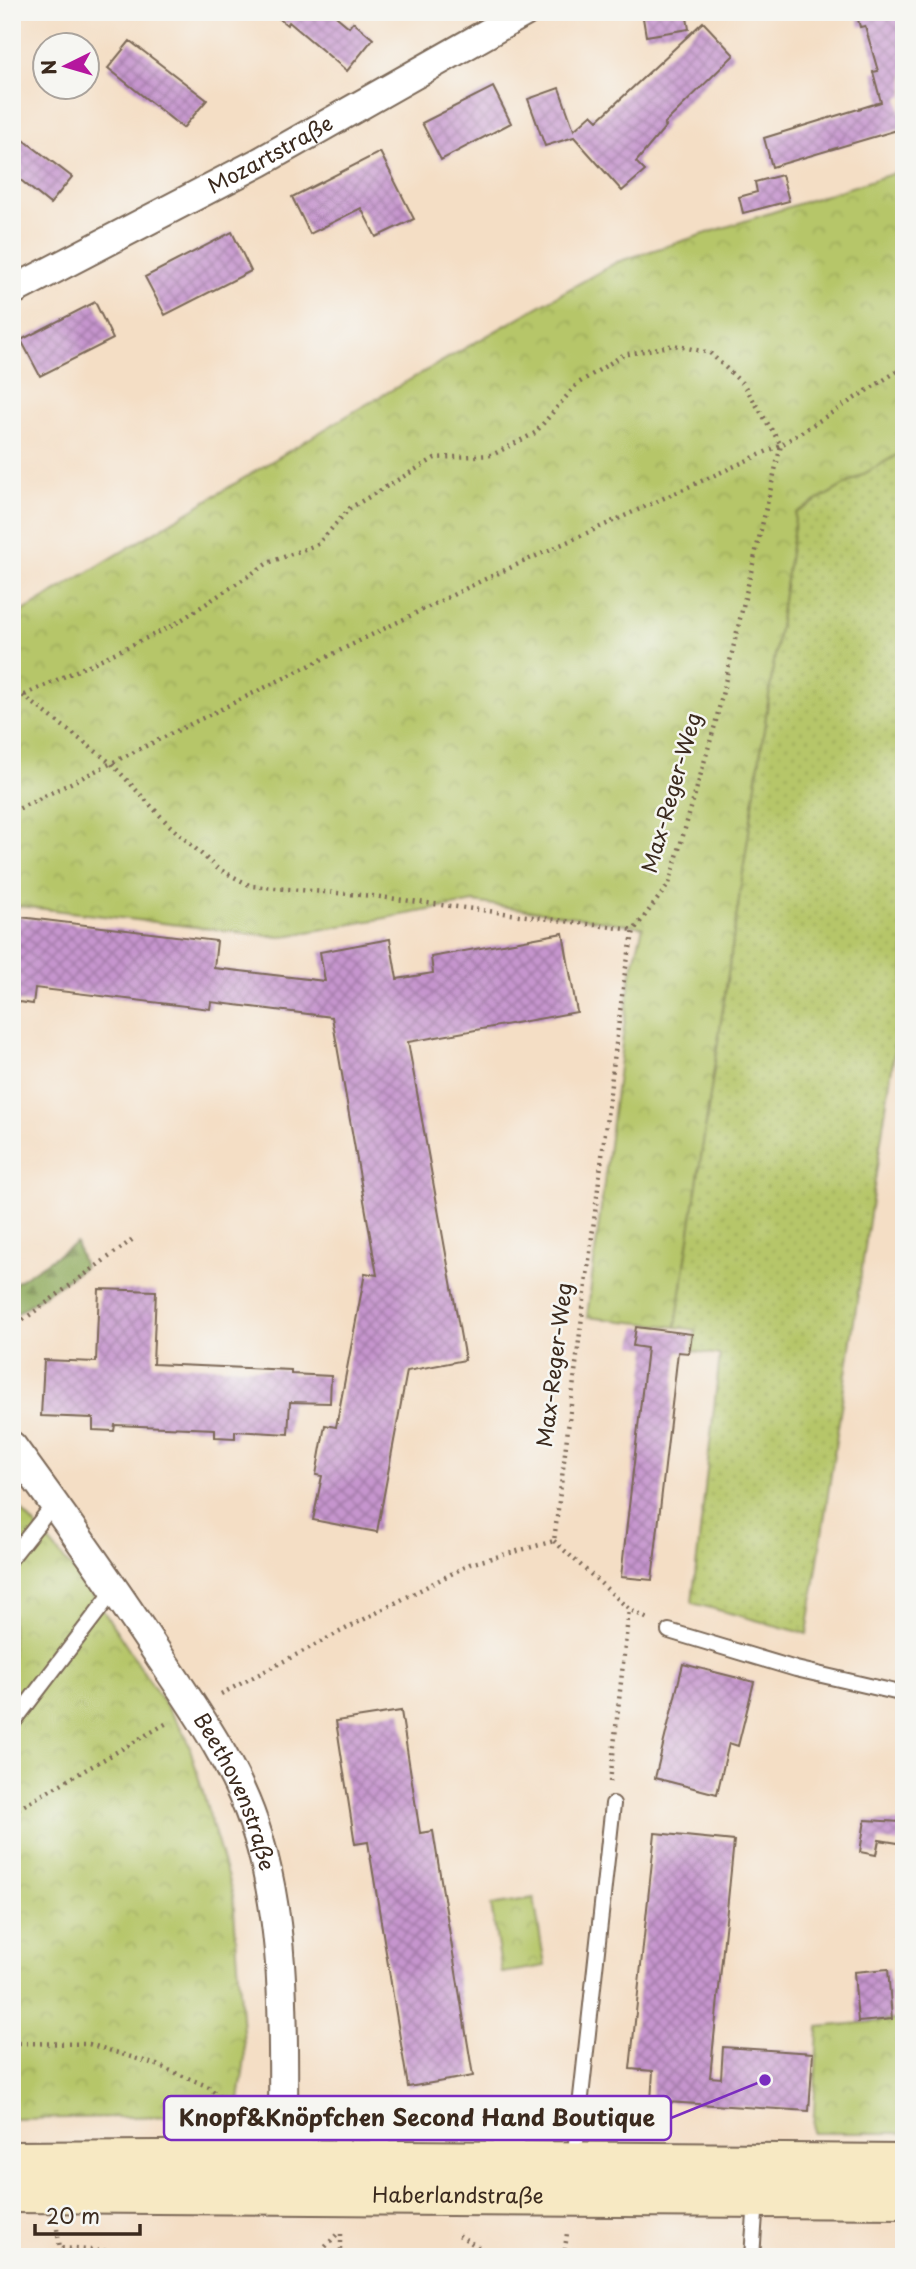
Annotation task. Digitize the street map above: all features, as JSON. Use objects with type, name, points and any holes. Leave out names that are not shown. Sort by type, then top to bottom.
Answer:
[{"type":"street","name":"Mozartstraße","points":[[12,291],[260,162],[525,12]]},
{"type":"street","name":"Beethovenstraße","points":[[12,1446],[115,1589],[194,1708],[254,1823],[267,1872],[278,1961],[283,2197]]},
{"type":"street","name":"Haberlandstraße","points":[[12,2161],[283,2159],[904,2164]]},
{"type":"street","name":"Haberlandstraße","points":[[12,2193],[283,2197],[904,2199]]},
{"type":"lane","points":[[12,1557],[54,1504]]},
{"type":"lane","points":[[12,1724],[115,1589]]},
{"type":"lane","points":[[669,1630],[796,1670],[904,1694]]},
{"type":"lane","points":[[574,2163],[613,1804]]},
{"type":"lane","points":[[752,2257],[756,2199]]},
{"type":"path","points":[[12,701],[172,626],[268,563],[318,544],[349,508],[435,458],[492,455],[535,433],[577,384],[623,355],[674,345],[710,353],[744,386],[781,445]]},
{"type":"path","points":[[12,812],[481,581],[781,445],[904,367]]},
{"type":"path","name":"Max-Reger-Weg","points":[[554,1541],[625,972],[634,930],[669,884],[715,725],[781,445]]},
{"type":"path","points":[[12,687],[111,763],[168,824],[217,868],[251,886],[373,896],[634,930]]},
{"type":"path","points":[[12,1328],[136,1237]]},
{"type":"path","points":[[12,1812],[194,1708],[470,1564],[554,1541],[629,1609],[669,1630]]},
{"type":"path","points":[[613,1804],[610,1780],[629,1609]]},
{"type":"path","points":[[12,2043],[89,2045],[156,2065],[209,2087],[283,2159]]},
{"type":"path","points":[[316,2257],[341,2228],[355,2228]]},
{"type":"path","points":[[341,2228],[341,2257]]},
{"type":"path","points":[[457,2233],[484,2251],[512,2257]]},
{"type":"path","points":[[60,2248],[197,2257]]},
{"type":"green space","points":[[904,170],[904,451],[796,513],[676,1327],[587,1317],[631,973],[643,927],[474,902],[280,937],[12,905],[12,618],[360,408],[617,262]]},
{"type":"green space","points":[[904,451],[904,987],[807,1634],[692,1603],[720,1355],[693,1351],[696,1330],[676,1327],[796,513]]},
{"type":"green space","points":[[76,1243],[84,1267],[12,1317],[12,1285]]},
{"type":"green space","points":[[12,1499],[87,1586],[187,1738],[233,1896],[245,2058],[237,2115],[12,2119]]},
{"type":"green space","points":[[534,1898],[545,1966],[502,1973],[491,1905]]},
{"type":"green space","points":[[904,2019],[904,2133],[813,2133],[818,2027]]},
{"type":"building","points":[[271,12],[331,12],[349,27],[353,22],[373,39],[347,71],[289,22],[287,25]]},
{"type":"building","points":[[642,12],[686,12],[689,29],[646,36]]},
{"type":"building","points":[[856,12],[904,12],[904,96],[898,98],[904,128],[772,167],[764,138],[881,102],[873,72],[878,71],[865,26],[860,27]]},
{"type":"building","points":[[703,22],[734,55],[664,124],[666,126],[636,162],[645,171],[622,191],[574,137],[545,146],[528,99],[559,88],[574,130],[592,114],[598,120]]},
{"type":"building","points":[[130,41],[207,100],[183,128],[108,68]]},
{"type":"building","points":[[493,87],[511,123],[441,160],[422,123]]},
{"type":"building","points":[[12,131],[72,177],[50,204],[12,173]]},
{"type":"building","points":[[380,152],[414,219],[376,237],[361,208],[310,234],[292,197]]},
{"type":"building","points":[[782,175],[789,201],[743,213],[739,197],[757,192],[755,182]]},
{"type":"building","points":[[232,232],[251,271],[165,315],[145,277]]},
{"type":"building","points":[[95,302],[113,339],[40,376],[21,340]]},
{"type":"building","points":[[12,916],[217,941],[214,968],[325,981],[320,952],[390,939],[397,979],[433,973],[431,957],[563,933],[577,1012],[408,1042],[465,1360],[407,1371],[377,1532],[313,1520],[322,1476],[316,1475],[325,1425],[336,1427],[365,1273],[377,1275],[332,1017],[211,1002],[210,1009],[35,988],[33,1004],[12,1001]]},
{"type":"building","points":[[99,1289],[156,1291],[153,1364],[291,1370],[291,1374],[331,1376],[330,1403],[290,1402],[288,1434],[235,1431],[235,1438],[215,1437],[215,1429],[115,1425],[114,1431],[93,1430],[93,1418],[41,1416],[44,1360],[96,1362]]},
{"type":"building","points":[[636,1327],[692,1334],[689,1353],[678,1352],[652,1580],[621,1577],[647,1348],[633,1346]]},
{"type":"building","points":[[683,1664],[754,1682],[738,1746],[729,1743],[717,1794],[655,1778]]},
{"type":"building","points":[[401,1711],[420,1833],[433,1831],[473,2076],[408,2087],[368,1842],[355,1844],[336,1721]]},
{"type":"building","points":[[865,1820],[901,1822],[898,1843],[879,1840],[876,1855],[860,1852]]},
{"type":"building","points":[[655,1833],[734,1841],[710,2077],[721,2078],[723,2047],[813,2053],[809,2111],[651,2101],[653,2071],[630,2069]]},
{"type":"building","points":[[888,1969],[892,2019],[858,2022],[854,1972]]},
{"type":"place","name":"Knopf&Knöpfchen Second Hand Boutique","points":[[765,2080]]}]
